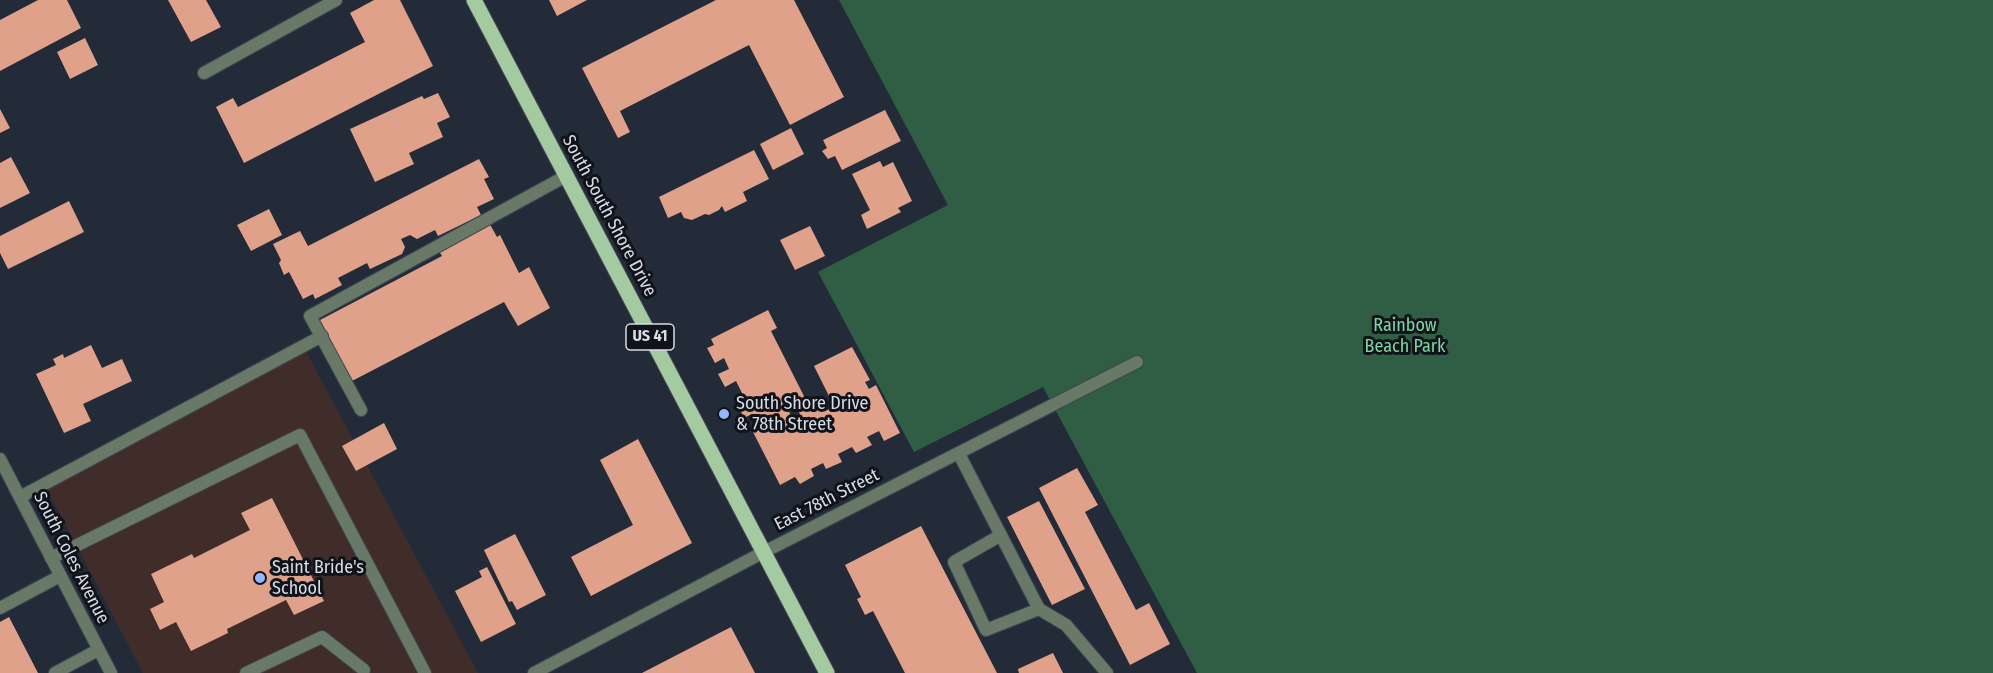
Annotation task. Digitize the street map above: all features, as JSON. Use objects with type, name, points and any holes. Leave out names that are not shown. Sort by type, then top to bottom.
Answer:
[{"type":"main road","name":"South South Shore Drive","points":[[474,0],[762,553],[827,673]]},
{"type":"street","points":[[204,73],[336,0]]},
{"type":"street","points":[[361,410],[310,316],[566,176]]},
{"type":"street","points":[[20,497],[322,336]]},
{"type":"street","name":"East 78th Street","points":[[534,673],[762,553],[1137,362]]},
{"type":"street","points":[[51,558],[300,435],[425,673]]},
{"type":"street","points":[[959,454],[1039,609],[1066,625],[1107,673]]},
{"type":"street","name":"South Coles Avenue","points":[[0,459],[111,673]]},
{"type":"street","points":[[1001,535],[954,562],[986,630],[1039,609]]},
{"type":"street","points":[[0,608],[60,576]]},
{"type":"street","points":[[246,673],[322,637],[362,672]]},
{"type":"street","points":[[54,673],[98,650]]},
{"type":"shaded area","name":"Saint Bride's School","points":[[303,346],[478,673],[143,673],[44,484]]},
{"type":"green space","name":"Rainbow Beach Park","points":[[839,0],[1993,0],[1993,673],[1197,673],[1043,387],[914,452],[818,272],[948,205]]},
{"type":"building","points":[[38,0],[67,0],[81,28],[0,71],[0,20]]},
{"type":"building","points":[[168,0],[206,0],[221,27],[191,42]]},
{"type":"building","points":[[374,0],[400,0],[433,66],[244,163],[216,107],[233,98],[238,107],[365,42],[350,13]]},
{"type":"building","points":[[549,0],[587,0],[557,16]]},
{"type":"building","points":[[716,0],[794,0],[844,97],[790,125],[749,45],[620,111],[630,132],[618,138],[582,68]]},
{"type":"building","points":[[85,38],[98,65],[70,79],[57,52]]},
{"type":"building","points":[[438,93],[450,117],[437,123],[443,137],[409,153],[414,164],[375,182],[350,129],[422,96],[424,99]]},
{"type":"building","points":[[0,109],[10,128],[0,133]]},
{"type":"building","points":[[885,110],[901,141],[842,170],[835,156],[828,159],[822,151],[827,148],[823,140]]},
{"type":"building","points":[[791,128],[804,154],[773,170],[760,144]]},
{"type":"building","points":[[754,150],[769,179],[743,192],[747,201],[725,212],[722,206],[709,215],[705,214],[692,220],[684,218],[681,212],[668,218],[659,197]]},
{"type":"building","points":[[11,157],[30,193],[0,208],[0,163]]},
{"type":"building","points":[[479,159],[489,177],[484,179],[494,199],[477,207],[481,215],[438,236],[435,230],[417,239],[410,235],[401,239],[405,247],[402,254],[370,269],[367,263],[338,278],[342,285],[315,299],[313,294],[303,299],[289,272],[284,275],[279,263],[281,260],[273,244],[300,231],[308,246]]},
{"type":"building","points":[[880,161],[883,167],[893,162],[912,201],[898,208],[901,212],[867,229],[861,215],[870,210],[852,174]]},
{"type":"building","points":[[69,201],[84,232],[8,269],[0,253],[0,236]]},
{"type":"building","points":[[269,209],[282,235],[251,251],[237,225]]},
{"type":"building","points":[[487,219],[497,237],[500,235],[519,273],[529,267],[550,308],[518,326],[504,302],[352,381],[320,320],[442,256],[436,246]]},
{"type":"building","points":[[810,226],[825,256],[795,270],[780,240]]},
{"type":"building","points":[[768,310],[777,328],[771,331],[808,404],[789,412],[794,421],[801,417],[799,412],[820,402],[825,411],[838,405],[833,397],[830,398],[814,366],[852,347],[870,380],[865,382],[869,389],[876,385],[900,433],[884,441],[879,431],[867,437],[872,445],[856,453],[852,447],[838,454],[842,462],[826,469],[823,463],[811,469],[814,476],[800,484],[795,477],[780,485],[753,432],[759,426],[752,414],[744,418],[737,403],[745,399],[736,381],[725,387],[718,374],[729,369],[724,358],[715,363],[707,348],[714,345],[711,339]]},
{"type":"building","points":[[91,345],[102,368],[122,359],[132,381],[83,404],[91,421],[64,433],[36,374],[56,365],[53,359],[63,354],[64,358]]},
{"type":"building","points":[[384,423],[397,449],[356,471],[342,446]]},
{"type":"building","points":[[638,439],[692,543],[591,596],[571,557],[633,525],[600,460]]},
{"type":"building","points":[[1077,468],[1098,505],[1085,512],[1136,610],[1149,603],[1170,644],[1130,665],[1039,488]]},
{"type":"building","points":[[272,498],[324,601],[294,615],[286,600],[227,629],[228,633],[191,651],[176,622],[160,630],[150,609],[164,602],[151,574],[192,554],[194,558],[250,530],[241,513]]},
{"type":"building","points":[[1039,501],[1085,589],[1052,605],[1007,517]]},
{"type":"building","points":[[921,526],[997,673],[905,673],[873,611],[865,615],[857,599],[861,597],[845,565]]},
{"type":"building","points":[[515,534],[546,595],[517,610],[512,601],[509,602],[484,550]]},
{"type":"building","points":[[487,567],[516,624],[481,642],[455,591],[482,577],[479,571]]},
{"type":"building","points":[[9,617],[38,673],[0,673],[0,622]]},
{"type":"building","points":[[731,627],[755,673],[642,673],[671,658]]},
{"type":"building","points":[[1053,653],[1063,673],[1019,673],[1018,669]]},
{"type":"place","name":"South Shore Drive & 78th Street","points":[[724,414]]},
{"type":"place","name":"Saint Bride's School","points":[[260,578]]}]
